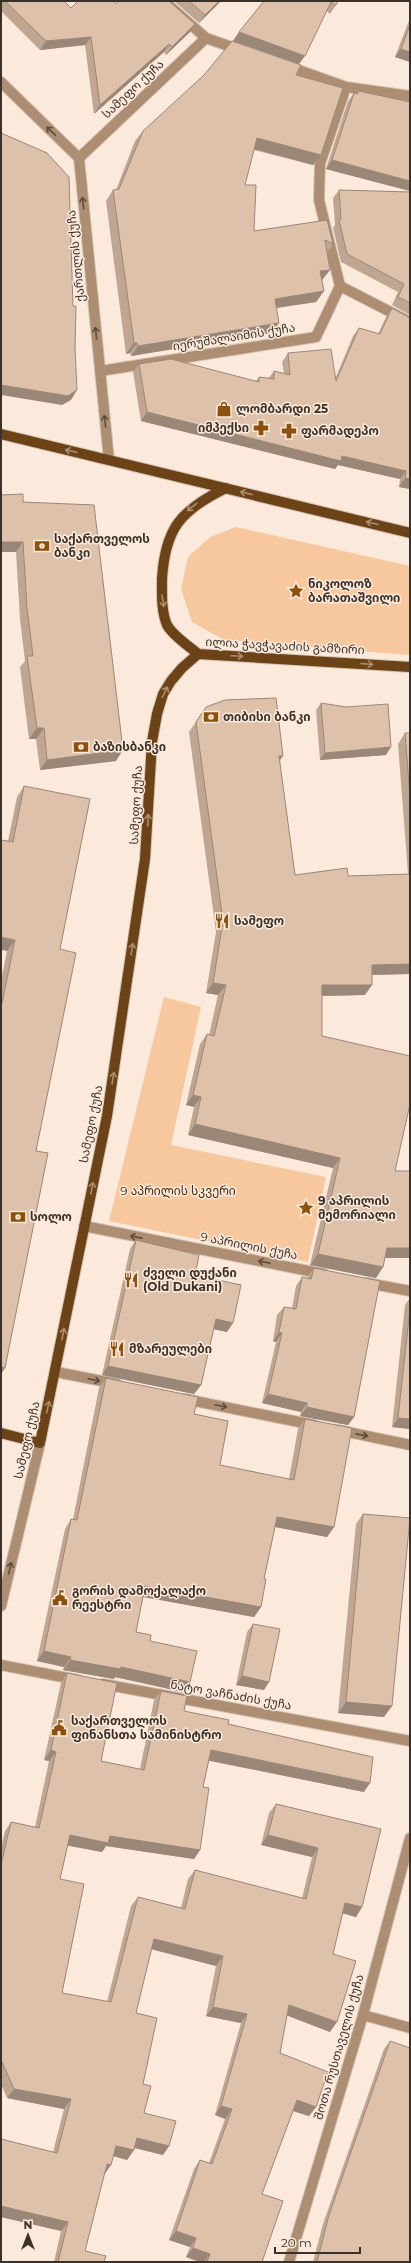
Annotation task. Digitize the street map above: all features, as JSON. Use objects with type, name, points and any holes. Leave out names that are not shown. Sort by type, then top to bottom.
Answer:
[{"type":"main road","points":[[1,434],[410,533]]},
{"type":"main road","name":"ილია ჭავჭავაძის გამზირი","points":[[226,488],[204,498],[186,513],[170,533],[163,563],[162,596],[168,625],[182,641],[198,654],[410,667]]},
{"type":"main road","name":"სამეფო ქუჩა","points":[[40,1442],[56,1372],[107,1116],[145,859],[152,742],[157,714],[163,694],[171,681],[182,668],[198,654]]},
{"type":"main road","points":[[1,1433],[40,1442]]},
{"type":"street","points":[[164,1],[206,38],[250,53]]},
{"type":"street","name":"სამეფო ქუჩა","points":[[79,158],[206,38]]},
{"type":"street","points":[[280,64],[346,87],[410,96]]},
{"type":"street","points":[[1,82],[79,158]]},
{"type":"street","points":[[346,87],[320,164],[319,200],[340,286],[410,322]]},
{"type":"street","name":"ქართლის ქუჩა","points":[[79,158],[109,460]]},
{"type":"street","name":"იერუშალაიმის ქუჩა","points":[[100,371],[316,337],[340,286]]},
{"type":"street","name":"9 აპრილის ქუჩა","points":[[84,1226],[333,1276]]},
{"type":"street","points":[[356,1281],[410,1291]]},
{"type":"street","points":[[56,1372],[124,1386]]},
{"type":"street","points":[[179,1397],[410,1445]]},
{"type":"street","name":"სამეფო ქუჩა","points":[[1,1606],[40,1442]]},
{"type":"street","name":"ნატო ვაჩნაძის ქუჩა","points":[[1,1665],[410,1741]]},
{"type":"street","name":"შოთა რუსთაველის ქუჩა","points":[[289,2262],[363,2015],[410,1838]]},
{"type":"street","points":[[363,2015],[410,2028]]},
{"type":"green space","points":[[236,527],[410,566],[410,655],[224,640],[192,622],[181,589],[188,557],[210,537]]},
{"type":"green space","name":"9 აპრილის სკვერი","points":[[164,997],[201,1007],[171,1145],[326,1177],[308,1262],[109,1221]]},
{"type":"building","points":[[5,1],[64,1],[71,8],[78,1],[113,1],[116,4],[119,1],[169,1],[195,24],[172,47],[169,44],[100,105],[91,37],[46,41]]},
{"type":"building","points":[[189,1],[219,1],[205,15]]},
{"type":"building","points":[[264,1],[338,1],[336,5],[331,2],[305,56],[239,32]]},
{"type":"building","points":[[410,25],[410,52],[401,49]]},
{"type":"building","points":[[232,41],[301,65],[296,75],[343,88],[321,155],[257,138],[245,185],[256,185],[254,231],[327,220],[333,244],[325,240],[330,270],[320,271],[324,291],[275,299],[279,323],[138,346],[137,343],[134,343],[113,190],[119,189],[143,131],[204,75]]},
{"type":"building","points":[[359,91],[410,102],[410,181],[332,160],[354,93],[357,94]]},
{"type":"building","points":[[1,133],[47,153],[69,177],[73,306],[76,306],[75,348],[77,390],[68,396],[1,385]]},
{"type":"building","points":[[339,190],[410,192],[410,303],[398,297],[404,284],[347,254],[339,220],[341,219]]},
{"type":"building","points":[[392,308],[410,318],[410,479],[405,478],[406,471],[342,456],[341,461],[147,412],[139,364],[171,359],[259,382],[259,377],[274,379],[274,371],[290,375],[288,353],[331,349],[336,381],[359,328],[380,334]]},
{"type":"building","points":[[23,494],[23,502],[94,505],[123,750],[47,760],[44,728],[37,728],[27,656],[33,656],[27,608],[23,542],[1,542],[1,495]]},
{"type":"building","points":[[276,698],[283,756],[279,756],[295,875],[347,868],[348,876],[410,874],[410,964],[372,965],[372,985],[322,985],[322,1036],[410,1056],[410,1104],[395,1171],[410,1171],[410,1248],[387,1248],[383,1267],[318,1254],[340,1158],[195,1124],[201,1097],[193,1095],[207,1034],[214,1036],[226,985],[213,983],[223,921],[196,722],[206,707],[225,700]]},
{"type":"building","points":[[321,703],[346,707],[388,704],[391,747],[325,753]]},
{"type":"building","points":[[405,733],[410,733],[410,797]]},
{"type":"building","points":[[24,786],[90,799],[60,949],[76,953],[36,1151],[48,1153],[5,1368],[1,1367],[1,1008],[15,940],[1,937],[1,840],[13,842]]},
{"type":"building","points":[[136,1240],[199,1255],[195,1275],[241,1285],[233,1323],[216,1319],[201,1385],[108,1366]]},
{"type":"building","points":[[314,1268],[380,1281],[354,1417],[307,1407],[307,1403],[268,1394],[282,1333],[279,1332],[284,1307],[296,1309],[302,1277],[311,1279]]},
{"type":"building","points":[[410,1309],[410,1419],[398,1418]]},
{"type":"building","points":[[106,1378],[198,1397],[194,1414],[228,1421],[220,1465],[294,1480],[305,1419],[352,1428],[334,1527],[277,1517],[264,1579],[266,1579],[261,1607],[145,1586],[136,1632],[151,1635],[150,1641],[197,1651],[190,1682],[121,1667],[120,1669],[70,1660],[71,1657],[44,1651],[71,1519],[77,1520]]},
{"type":"building","points":[[363,1514],[410,1518],[392,1706],[346,1702]]},
{"type":"building","points":[[253,1624],[280,1629],[269,1682],[242,1676]]},
{"type":"building","points":[[67,1673],[117,1683],[101,1761],[144,1770],[161,1691],[187,1696],[184,1711],[229,1720],[228,1724],[373,1757],[370,1783],[211,1750],[203,1787],[209,1788],[200,1850],[110,1836],[108,1843],[70,1835],[60,1879],[84,1884],[62,1993],[111,2002],[138,1897],[185,1909],[195,1870],[306,1899],[318,1848],[268,1835],[276,1804],[381,1829],[362,1907],[345,1903],[333,1954],[356,1961],[337,2022],[289,2005],[280,2053],[328,2072],[316,2107],[297,2100],[262,2194],[283,2201],[262,2262],[207,2262],[210,2254],[193,2248],[196,2238],[176,2231],[200,2160],[212,2164],[232,2109],[221,2106],[247,2014],[213,2007],[223,1956],[154,1939],[136,2013],[157,2018],[143,2084],[151,2086],[144,2113],[176,2121],[169,2146],[137,2138],[134,2150],[116,2146],[111,2165],[107,2164],[85,2251],[106,2256],[104,2262],[58,2262],[68,2222],[1,2206],[1,2139],[57,2153],[71,2099],[14,2089],[1,2060],[1,1865],[11,1822],[39,1828],[56,1752],[51,1750]]},
{"type":"building","points":[[390,2041],[410,2048],[410,2262],[317,2262],[329,2215]]},
{"type":"place","name":"ლომბარდი 25","points":[[224,409]]},
{"type":"place","name":"იმპექსი","points":[[261,428]]},
{"type":"place","name":"ფარმადეპო","points":[[289,431]]},
{"type":"place","name":"საქართველოს ბანკი","points":[[42,546]]},
{"type":"place","name":"ნიკოლოზ ბარათაშვილი","points":[[296,591]]},
{"type":"place","name":"თიბისი ბანკი","points":[[211,717]]},
{"type":"place","name":"ბაზისბანკი","points":[[81,747]]},
{"type":"place","name":"სამეფო","points":[[222,921]]},
{"type":"place","name":"9 აპრილის მემორიალი","points":[[306,1208]]},
{"type":"place","name":"სოლო","points":[[18,1217]]},
{"type":"place","name":"ძველი დუქანი (Old Dukani)","points":[[131,1280]]},
{"type":"place","name":"მზარეულები","points":[[117,1349]]},
{"type":"place","name":"გორის დამოქალაქო რეესტრი","points":[[60,1598]]},
{"type":"place","name":"საქართველოს ფინანსთა სამინისტრო","points":[[59,1728]]}]
